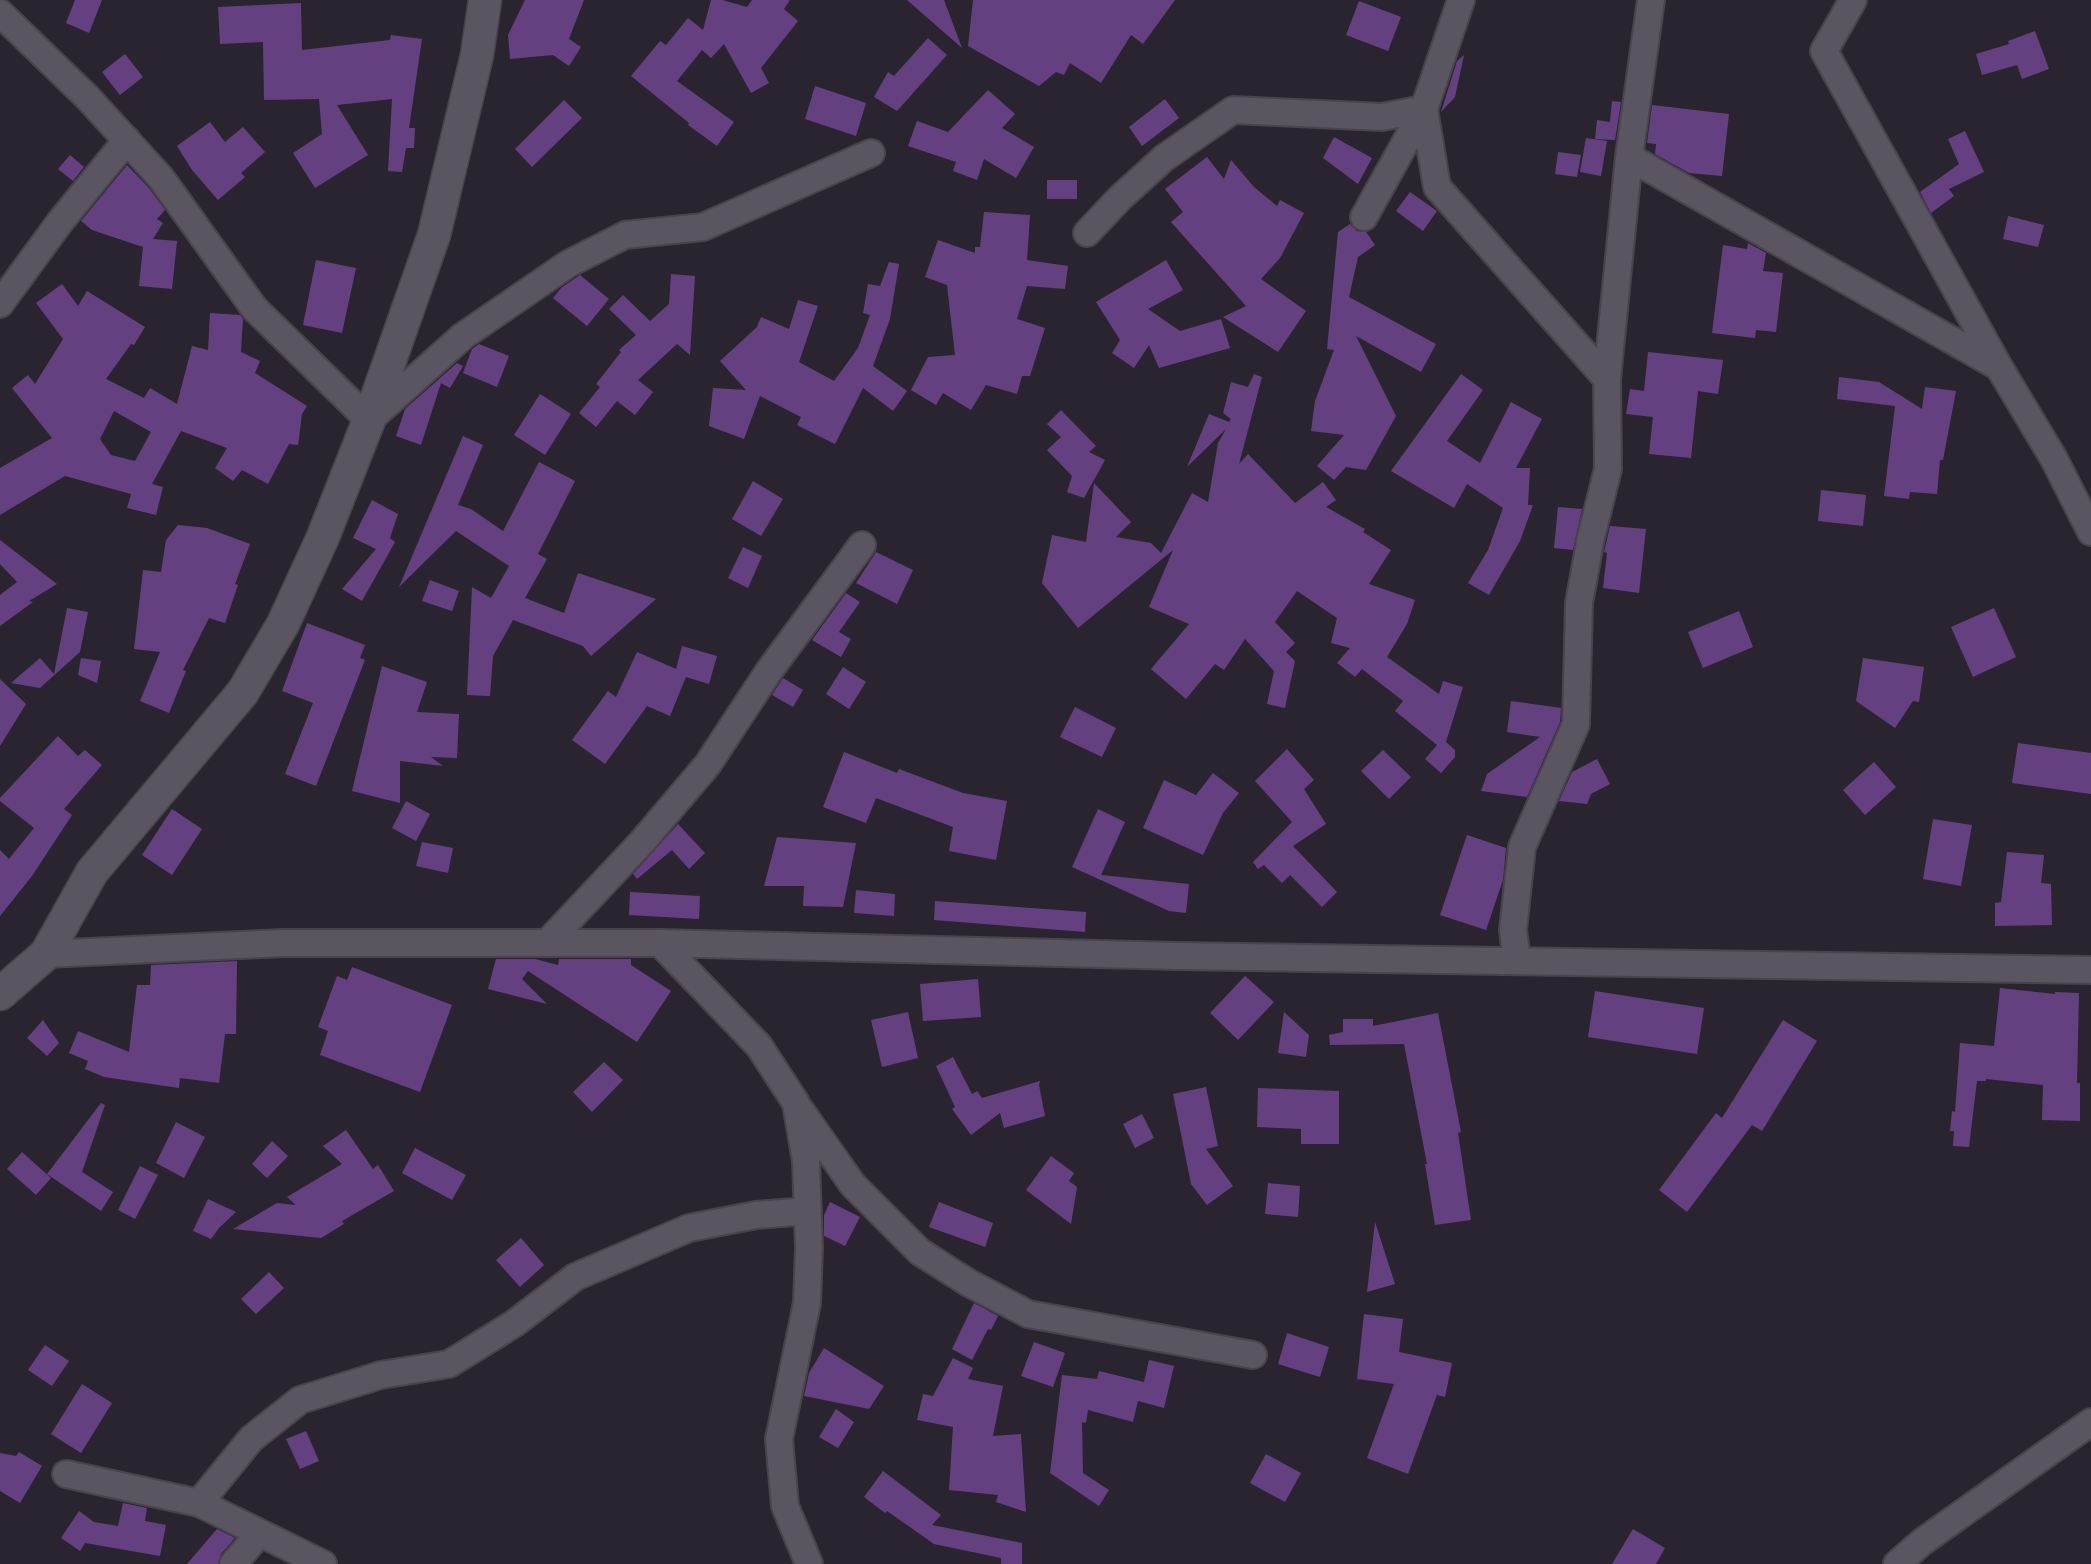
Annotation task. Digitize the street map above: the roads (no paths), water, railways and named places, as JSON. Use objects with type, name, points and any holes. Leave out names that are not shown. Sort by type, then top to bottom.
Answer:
[{"type":"street","points":[[0,994],[46,954],[92,872],[243,692],[283,624],[323,537],[369,420],[434,235],[477,55],[485,0]]},
{"type":"street","points":[[1364,217],[1424,109],[1461,0]]},
{"type":"street","points":[[1517,961],[1513,930],[1522,848],[1576,724],[1579,603],[1591,537],[1608,470],[1607,379],[1629,157],[1651,0]]},
{"type":"street","points":[[1853,0],[1824,51],[1999,367],[2054,459],[2091,532]]},
{"type":"street","points":[[0,13],[88,98],[161,178],[254,308],[369,420]]},
{"type":"street","points":[[1087,233],[1164,158],[1233,110],[1382,117],[1424,109]]},
{"type":"street","points":[[1424,109],[1437,187],[1607,379]]},
{"type":"street","points":[[0,304],[60,222],[127,140]]},
{"type":"street","points":[[369,420],[463,336],[568,264],[625,235],[703,228],[871,153]]},
{"type":"street","points":[[1629,157],[1999,367]]},
{"type":"street","points":[[547,943],[642,842],[708,764],[769,671],[862,545]]},
{"type":"street","points":[[46,954],[283,943],[660,943],[1178,956],[2091,970]]},
{"type":"street","points":[[660,943],[759,1046],[853,1185],[920,1252],[969,1283],[1028,1314],[1253,1355]]},
{"type":"street","points":[[796,1103],[806,1161],[807,1303],[779,1439],[785,1506],[809,1564]]},
{"type":"street","points":[[200,1503],[251,1439],[300,1400],[381,1375],[449,1364],[515,1323],[575,1277],[689,1228],[756,1215],[808,1211]]},
{"type":"street","points":[[1897,1564],[1922,1542],[2091,1422]]},
{"type":"street","points":[[66,1474],[200,1503],[323,1564]]},
{"type":"street","points":[[233,1564],[260,1533]]}]
